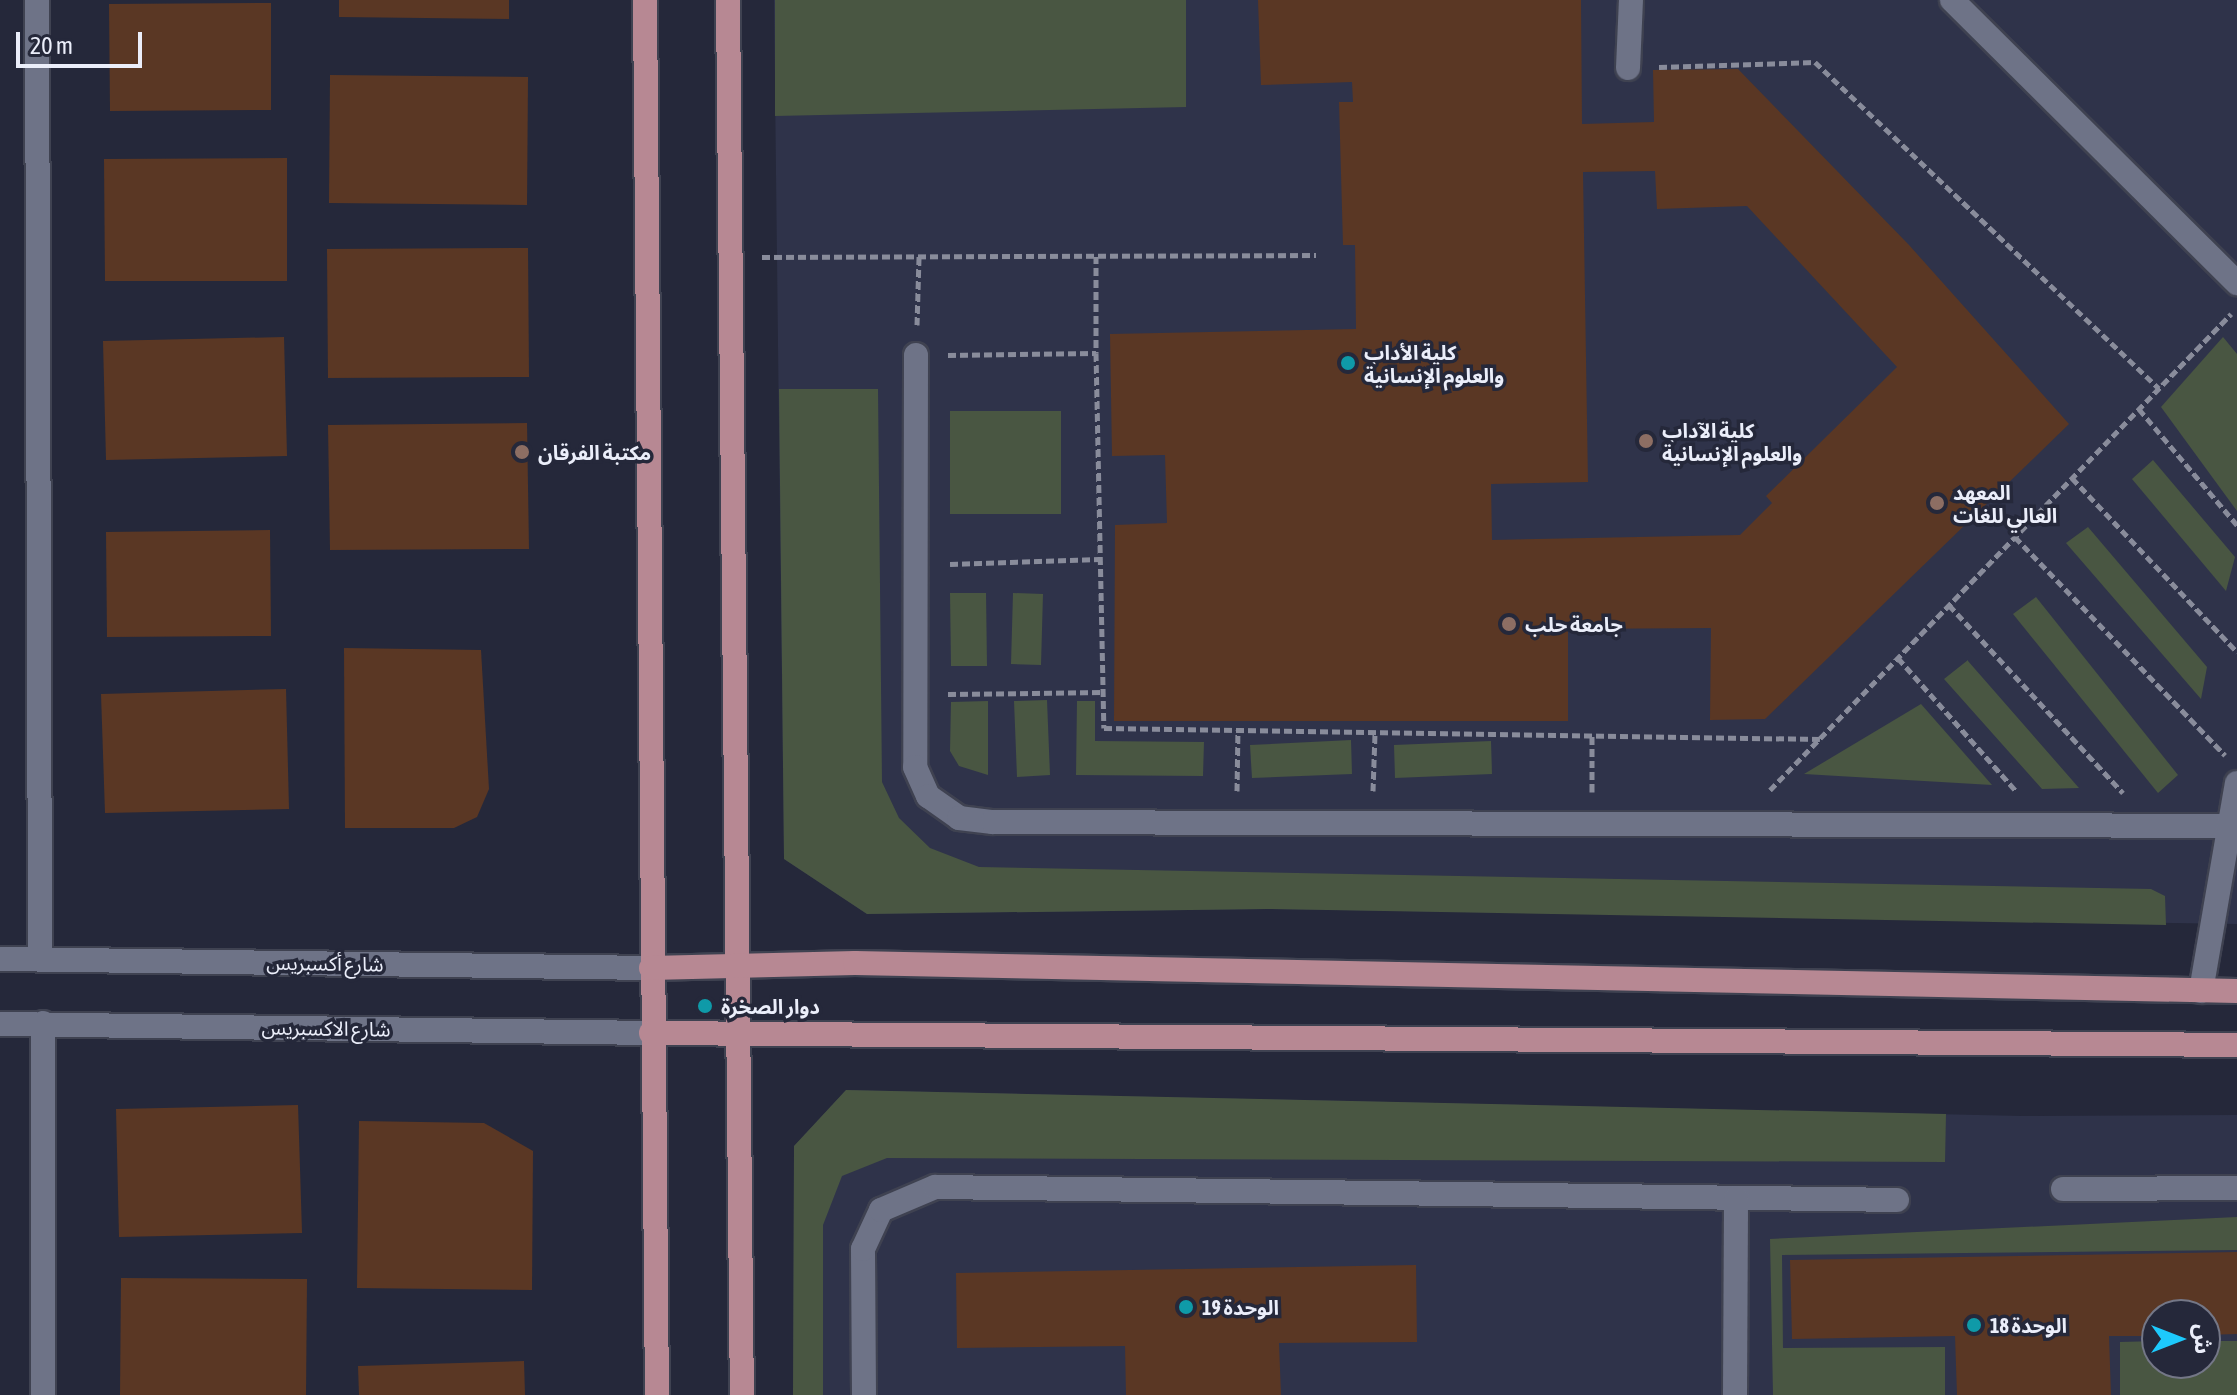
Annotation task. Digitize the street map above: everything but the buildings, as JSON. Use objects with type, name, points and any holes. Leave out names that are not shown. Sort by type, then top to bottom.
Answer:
[{"type":"main road","points":[[645,0],[651,1033],[657,1395]]},
{"type":"main road","points":[[728,0],[742,1395]]},
{"type":"main road","points":[[651,968],[855,963],[2237,991]]},
{"type":"main road","points":[[651,1033],[2237,1045]]},
{"type":"street","points":[[37,0],[40,959]]},
{"type":"street","points":[[1628,68],[1631,0]]},
{"type":"street","points":[[1952,0],[2237,283]]},
{"type":"street","points":[[916,355],[915,767],[928,796],[959,818],[1236,824],[2233,826]]},
{"type":"street","points":[[2201,991],[2233,826],[2237,783]]},
{"type":"street","name":"شارع أكسبريس","points":[[0,959],[651,968]]},
{"type":"street","points":[[43,1023],[43,1395]]},
{"type":"street","name":"شارع الاكسبريس","points":[[0,1024],[651,1033]]},
{"type":"street","points":[[864,1395],[863,1249],[881,1210],[935,1187],[1897,1200]]},
{"type":"street","points":[[2063,1189],[2237,1188]]},
{"type":"street","points":[[1735,1395],[1736,1198]]},
{"type":"path","points":[[1628,68],[1815,62],[2159,388]]},
{"type":"path","points":[[729,257],[1316,255]]},
{"type":"path","points":[[919,256],[916,355],[1096,353]]},
{"type":"path","points":[[1096,256],[1104,728],[1820,739]]},
{"type":"path","points":[[1736,825],[2237,308]]},
{"type":"path","points":[[2139,409],[2237,525]]},
{"type":"path","points":[[2072,478],[2237,652]]},
{"type":"path","points":[[2015,537],[2237,767]]},
{"type":"path","points":[[915,565],[1100,559]]},
{"type":"path","points":[[1949,605],[2154,826]]},
{"type":"path","points":[[1898,658],[2047,826]]},
{"type":"path","points":[[915,695],[1103,692]]},
{"type":"path","points":[[1236,824],[1238,730]]},
{"type":"path","points":[[1372,824],[1375,732]]},
{"type":"path","points":[[1592,736],[1592,825]]},
{"type":"shaded area","name":"جامعة حلب","points":[[774,0],[2237,0],[2237,924],[1268,909],[867,914],[784,859]]},
{"type":"shaded area","points":[[846,1090],[2022,1116],[2237,1115],[2237,1395],[793,1395],[794,1146]]},
{"type":"green space","points":[[775,0],[1186,0],[1186,107],[775,116]]},
{"type":"green space","points":[[2223,337],[2237,354],[2237,511],[2161,407]]},
{"type":"green space","points":[[779,389],[878,389],[882,782],[899,818],[930,848],[979,867],[2151,889],[2165,896],[2166,925],[1268,909],[867,914],[784,859]]},
{"type":"green space","points":[[950,411],[1061,411],[1061,514],[950,514]]},
{"type":"green space","points":[[2153,460],[2235,557],[2226,591],[2132,479]]},
{"type":"green space","points":[[2088,527],[2207,667],[2201,699],[2066,543]]},
{"type":"green space","points":[[950,593],[986,593],[987,666],[951,666]]},
{"type":"green space","points":[[1013,593],[1043,594],[1041,665],[1011,664]]},
{"type":"green space","points":[[2036,597],[2178,775],[2158,793],[2013,614]]},
{"type":"green space","points":[[1968,660],[2079,788],[2042,789],[1944,679]]},
{"type":"green space","points":[[1047,700],[1050,775],[1017,777],[1014,701]]},
{"type":"green space","points":[[988,701],[988,775],[959,766],[950,751],[951,702]]},
{"type":"green space","points":[[1077,701],[1095,701],[1095,741],[1204,742],[1203,776],[1076,775]]},
{"type":"green space","points":[[1921,704],[1992,785],[1804,774]]},
{"type":"green space","points":[[1351,740],[1352,774],[1252,778],[1250,745]]},
{"type":"green space","points":[[1491,741],[1492,774],[1395,778],[1394,745]]},
{"type":"green space","points":[[846,1090],[1946,1114],[1945,1162],[887,1158],[842,1176],[823,1225],[823,1395],[793,1395],[794,1146]]},
{"type":"green space","points":[[2237,1217],[2237,1250],[1782,1255],[1783,1348],[1945,1347],[1945,1395],[1773,1395],[1770,1239]]},
{"type":"green space","points":[[2141,1341],[2141,1379],[2221,1379],[2221,1341],[2237,1341],[2237,1395],[2120,1395],[2120,1342]]},
{"type":"place","name":"كلية الأداب والعلوم الإنسانية","points":[[1348,363]]},
{"type":"place","name":"كلية الآداب والعلوم الإنسانية","points":[[1646,441]]},
{"type":"place","name":"مكتبة الفرقان","points":[[522,452]]},
{"type":"place","name":"المعهد العالي للغات","points":[[1937,503]]},
{"type":"place","name":"جامعة حلب","points":[[1509,624]]},
{"type":"place","name":"دوار الصخرة","points":[[705,1006]]},
{"type":"place","name":"الوحدة 19","points":[[1186,1307]]},
{"type":"place","name":"الوحدة 18","points":[[1974,1325]]}]
